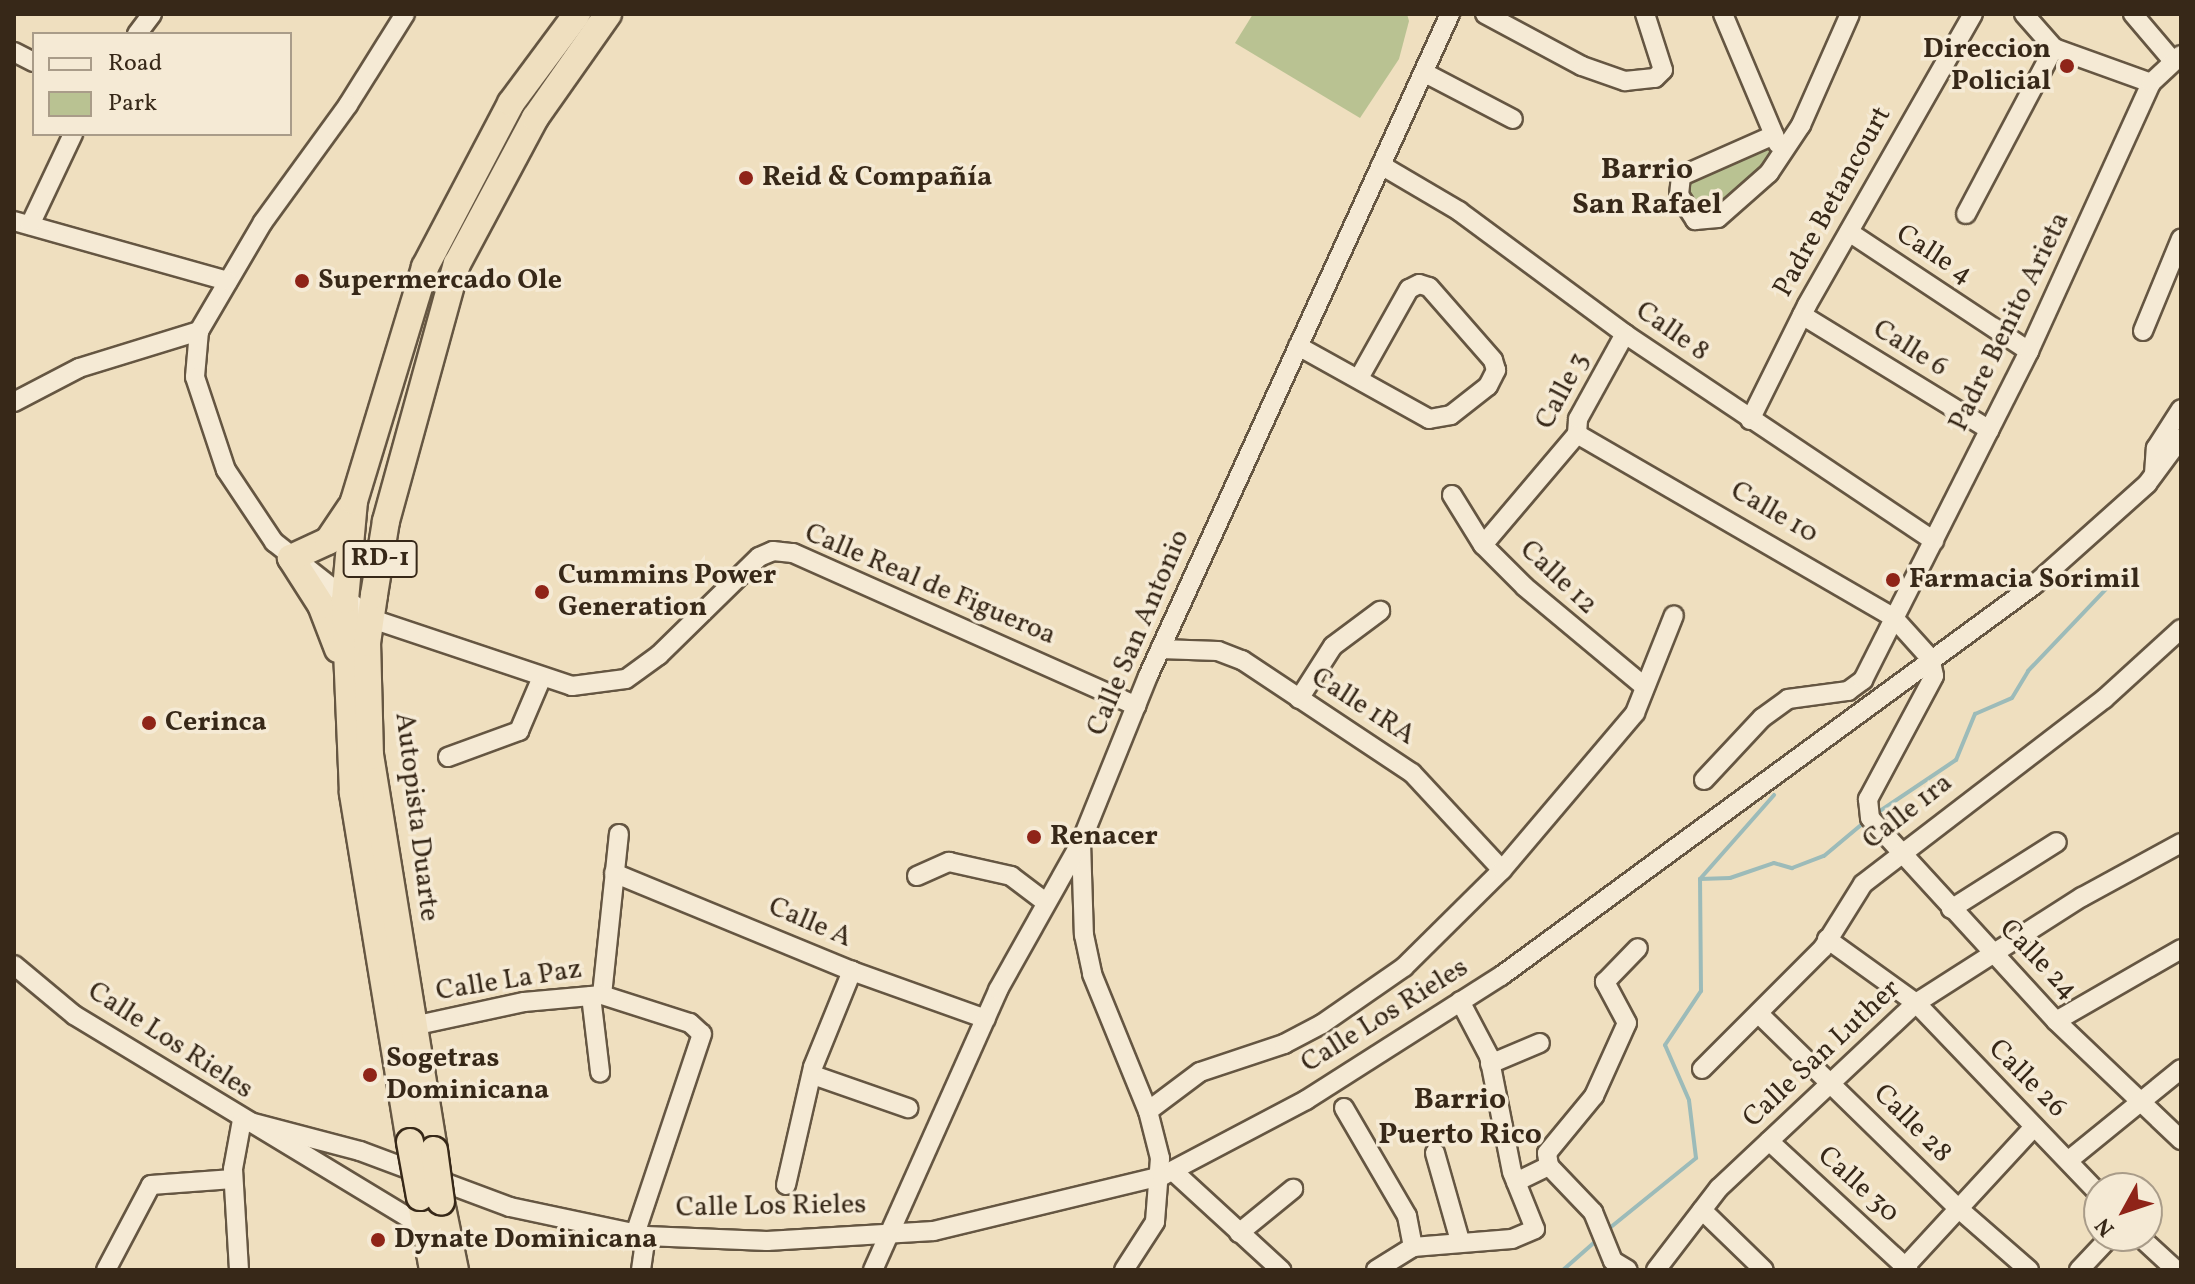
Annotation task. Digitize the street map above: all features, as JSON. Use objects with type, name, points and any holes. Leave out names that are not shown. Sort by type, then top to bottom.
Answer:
[{"type":"highway","name":"Autopista Duarte","points":[[422,1146],[353,793],[345,600],[354,501],[425,267],[511,103],[577,14]]},
{"type":"highway","name":"Autopista Duarte","points":[[422,1146],[413,1026],[370,756],[367,643],[386,521],[457,264],[535,118],[608,14]]},
{"type":"highway","points":[[346,675],[321,605],[291,558],[328,541],[354,501]]},
{"type":"highway","name":"RD-1","points":[[422,1146],[441,1197],[455,1270]]},
{"type":"highway","name":"RD-1","points":[[433,1270],[427,1229],[441,1197]]},
{"type":"street","points":[[138,32],[152,14]]},
{"type":"street","name":"Calle San Antonio","points":[[873,1270],[986,1019],[1044,901],[1081,842],[1160,649],[1450,14]]},
{"type":"street","points":[[1485,14],[1582,66],[1625,81],[1655,78],[1663,70],[1645,14]]},
{"type":"street","points":[[1723,14],[1782,154]]},
{"type":"street","points":[[1774,135],[1688,169],[1678,185],[1687,211],[1702,222],[1718,218],[1782,154],[1801,125],[1850,14]]},
{"type":"street","name":"Padre Betancourt","points":[[1750,420],[1802,315],[1973,14]]},
{"type":"street","points":[[2024,14],[2054,48],[2151,83]]},
{"type":"street","points":[[2133,14],[2177,58]]},
{"type":"street","points":[[14,402],[79,368],[199,331],[228,281],[402,15]]},
{"type":"street","points":[[1966,214],[2054,48]]},
{"type":"street","points":[[14,52],[32,61]]},
{"type":"street","name":"Padre Benito Arieta","points":[[1704,780],[1762,718],[1788,699],[1848,691],[1863,680],[2029,351],[2151,83],[2177,58]]},
{"type":"street","points":[[1425,73],[1513,119]]},
{"type":"street","points":[[72,136],[22,223],[228,281]]},
{"type":"street","name":"Calle 8","points":[[1381,165],[1459,211],[1625,334],[1934,541]]},
{"type":"street","name":"Calle 4","points":[[1849,232],[2029,351]]},
{"type":"street","points":[[2143,331],[2181,239]]},
{"type":"street","points":[[1298,346],[1359,378],[1418,416],[1440,419],[1488,386],[1496,370],[1493,360],[1429,287],[1419,284],[1409,289],[1359,378]]},
{"type":"street","name":"Calle 6","points":[[1802,315],[1990,430]]},
{"type":"street","name":"Calle Real de Figueroa","points":[[199,331],[195,377],[226,470],[274,542],[372,619],[572,686],[626,679],[659,655],[759,557],[773,551],[793,553],[1136,706]]},
{"type":"street","name":"Calle 3","points":[[1483,545],[1577,434],[1578,419],[1625,334]]},
{"type":"street","points":[[2154,474],[2156,448],[2181,409]]},
{"type":"street","name":"Calle 10","points":[[1577,434],[1894,618],[1930,658]]},
{"type":"street","name":"Calle Los Rieles","points":[[242,1120],[360,1151],[441,1197],[641,1235],[767,1241],[934,1231],[993,1219],[1167,1173],[1306,1100],[1460,1001],[1869,708],[1930,658],[2034,585],[2154,474],[2181,438]]},
{"type":"street","name":"Calle 12","points":[[1452,495],[1483,545],[1588,644],[1644,686]]},
{"type":"street","points":[[1299,699],[1333,646],[1380,611]]},
{"type":"street","points":[[1148,1111],[1200,1072],[1284,1044],[1373,992],[1502,870],[1635,713],[1674,615]]},
{"type":"street","name":"Calle 1ra","points":[[1702,1069],[1759,1014],[1827,939],[1863,884],[1899,852],[2104,699],[2181,629]]},
{"type":"street","name":"Calle 1RA","points":[[1160,649],[1218,651],[1242,660],[1412,773],[1502,870]]},
{"type":"street","name":"Calle 24","points":[[1930,658],[1934,676],[1867,808],[1899,852],[1995,957],[2056,1021],[2181,1140]]},
{"type":"street","points":[[448,757],[519,731],[542,677]]},
{"type":"street","points":[[600,1072],[596,995],[619,834]]},
{"type":"street","points":[[1081,842],[1084,935],[1092,974],[1148,1111],[1167,1173],[1155,1222],[1124,1270]]},
{"type":"street","points":[[1951,909],[2057,842]]},
{"type":"street","name":"Calle San Luther","points":[[1656,1270],[1702,1210],[1769,1141],[1916,1003],[1995,957],[2082,897],[2181,843]]},
{"type":"street","points":[[917,876],[949,862],[1011,876],[1044,901]]},
{"type":"street","name":"Calle A","points":[[614,873],[852,971],[986,1019]]},
{"type":"street","name":"Calle 26","points":[[1827,939],[1916,1003],[2083,1176]]},
{"type":"street","points":[[1621,1265],[1600,1225],[1567,1179],[1549,1166],[1547,1153],[1594,1096],[1627,1023],[1605,982],[1638,948]]},
{"type":"street","points":[[2056,1021],[2181,949]]},
{"type":"street","name":"Calle Los Rieles","points":[[14,965],[74,1015],[242,1120],[427,1229]]},
{"type":"street","points":[[786,1185],[813,1075],[852,971]]},
{"type":"street","name":"Calle La Paz","points":[[413,1026],[524,1002],[596,995],[676,1018],[702,1034],[641,1235]]},
{"type":"street","points":[[1376,1270],[1413,1247],[1512,1239],[1535,1229],[1516,1182],[1490,1064],[1460,1001]]},
{"type":"street","name":"Calle 28","points":[[1759,1014],[1959,1209],[2029,1270]]},
{"type":"street","points":[[1490,1064],[1540,1043]]},
{"type":"street","points":[[2069,1160],[2181,1069]]},
{"type":"street","points":[[813,1075],[908,1108]]},
{"type":"street","points":[[1344,1108],[1407,1216],[1413,1247]]},
{"type":"street","points":[[239,1270],[233,1179],[242,1120]]},
{"type":"street","points":[[1906,1269],[2034,1127]]},
{"type":"street","name":"Calle 30","points":[[1769,1141],[1906,1269]]},
{"type":"street","points":[[1435,1153],[1460,1241]]},
{"type":"street","points":[[1516,1182],[1549,1166]]},
{"type":"street","points":[[1167,1173],[1281,1270]]},
{"type":"street","points":[[106,1270],[151,1185],[233,1179]]},
{"type":"street","points":[[1239,1233],[1293,1189]]},
{"type":"street","points":[[1702,1210],[1764,1270]]},
{"type":"street","points":[[641,1235],[641,1270]]},
{"type":"street","points":[[2079,1270],[2096,1252]]},
{"type":"street","points":[[2156,1252],[2176,1270]]},
{"type":"green space","points":[[1253,14],[1407,14],[1409,21],[1399,59],[1360,118],[1235,43]]},
{"type":"green space","points":[[1770,145],[1774,157],[1744,193],[1703,216],[1684,194],[1683,180]]},
{"type":"waterway","points":[[1874,815],[1956,760],[1975,714],[2012,698],[2028,671],[2126,568]]},
{"type":"waterway","points":[[1606,1231],[1696,1158],[1689,1100],[1665,1045],[1701,991],[1700,879],[1774,795]]},
{"type":"waterway","points":[[1700,879],[1730,878],[1774,863],[1792,868],[1824,856],[1867,820]]},
{"type":"waterway","points":[[1563,1270],[1597,1240]]},
{"type":"place","name":"Direccion Policial","points":[[2067,66]]},
{"type":"place","name":"Reid & Compañía","points":[[746,178]]},
{"type":"place","name":"Supermercado Ole","points":[[302,281]]},
{"type":"place","name":"Farmacia Sorimil","points":[[1893,580]]},
{"type":"place","name":"Cummins Power Generation","points":[[542,592]]},
{"type":"place","name":"Cerinca","points":[[149,723]]},
{"type":"place","name":"Renacer","points":[[1034,837]]},
{"type":"place","name":"Sogetras Dominicana","points":[[370,1075]]},
{"type":"place","name":"Dynate Dominicana","points":[[378,1240]]},
{"type":"district","name":"Barrio San Rafael","points":[[1647,187]]},
{"type":"district","name":"Barrio Puerto Rico","points":[[1460,1117]]}]
